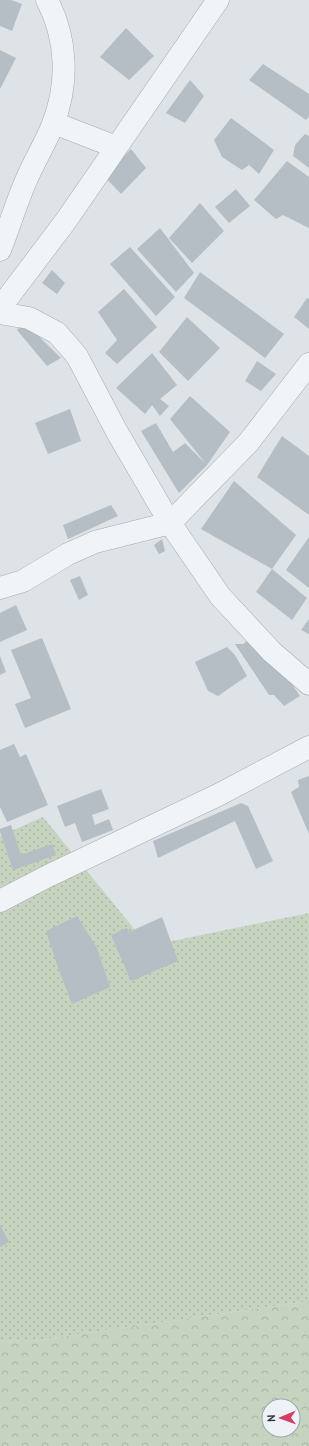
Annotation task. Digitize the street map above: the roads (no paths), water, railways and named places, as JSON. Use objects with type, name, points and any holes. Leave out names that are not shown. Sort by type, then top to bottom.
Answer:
[{"type":"street","points":[[0,250],[27,176],[54,123],[63,88],[64,58],[55,15],[47,0]]},
{"type":"street","points":[[0,308],[65,222],[218,0]]},
{"type":"street","points":[[54,123],[116,147]]},
{"type":"street","points":[[0,314],[29,318],[57,333],[77,356],[117,432],[170,524],[220,596],[272,652],[309,684]]},
{"type":"street","points":[[0,588],[23,581],[68,554],[95,542],[170,524],[248,443],[309,364]]},
{"type":"street","points":[[0,901],[48,876],[218,795],[309,747]]}]
